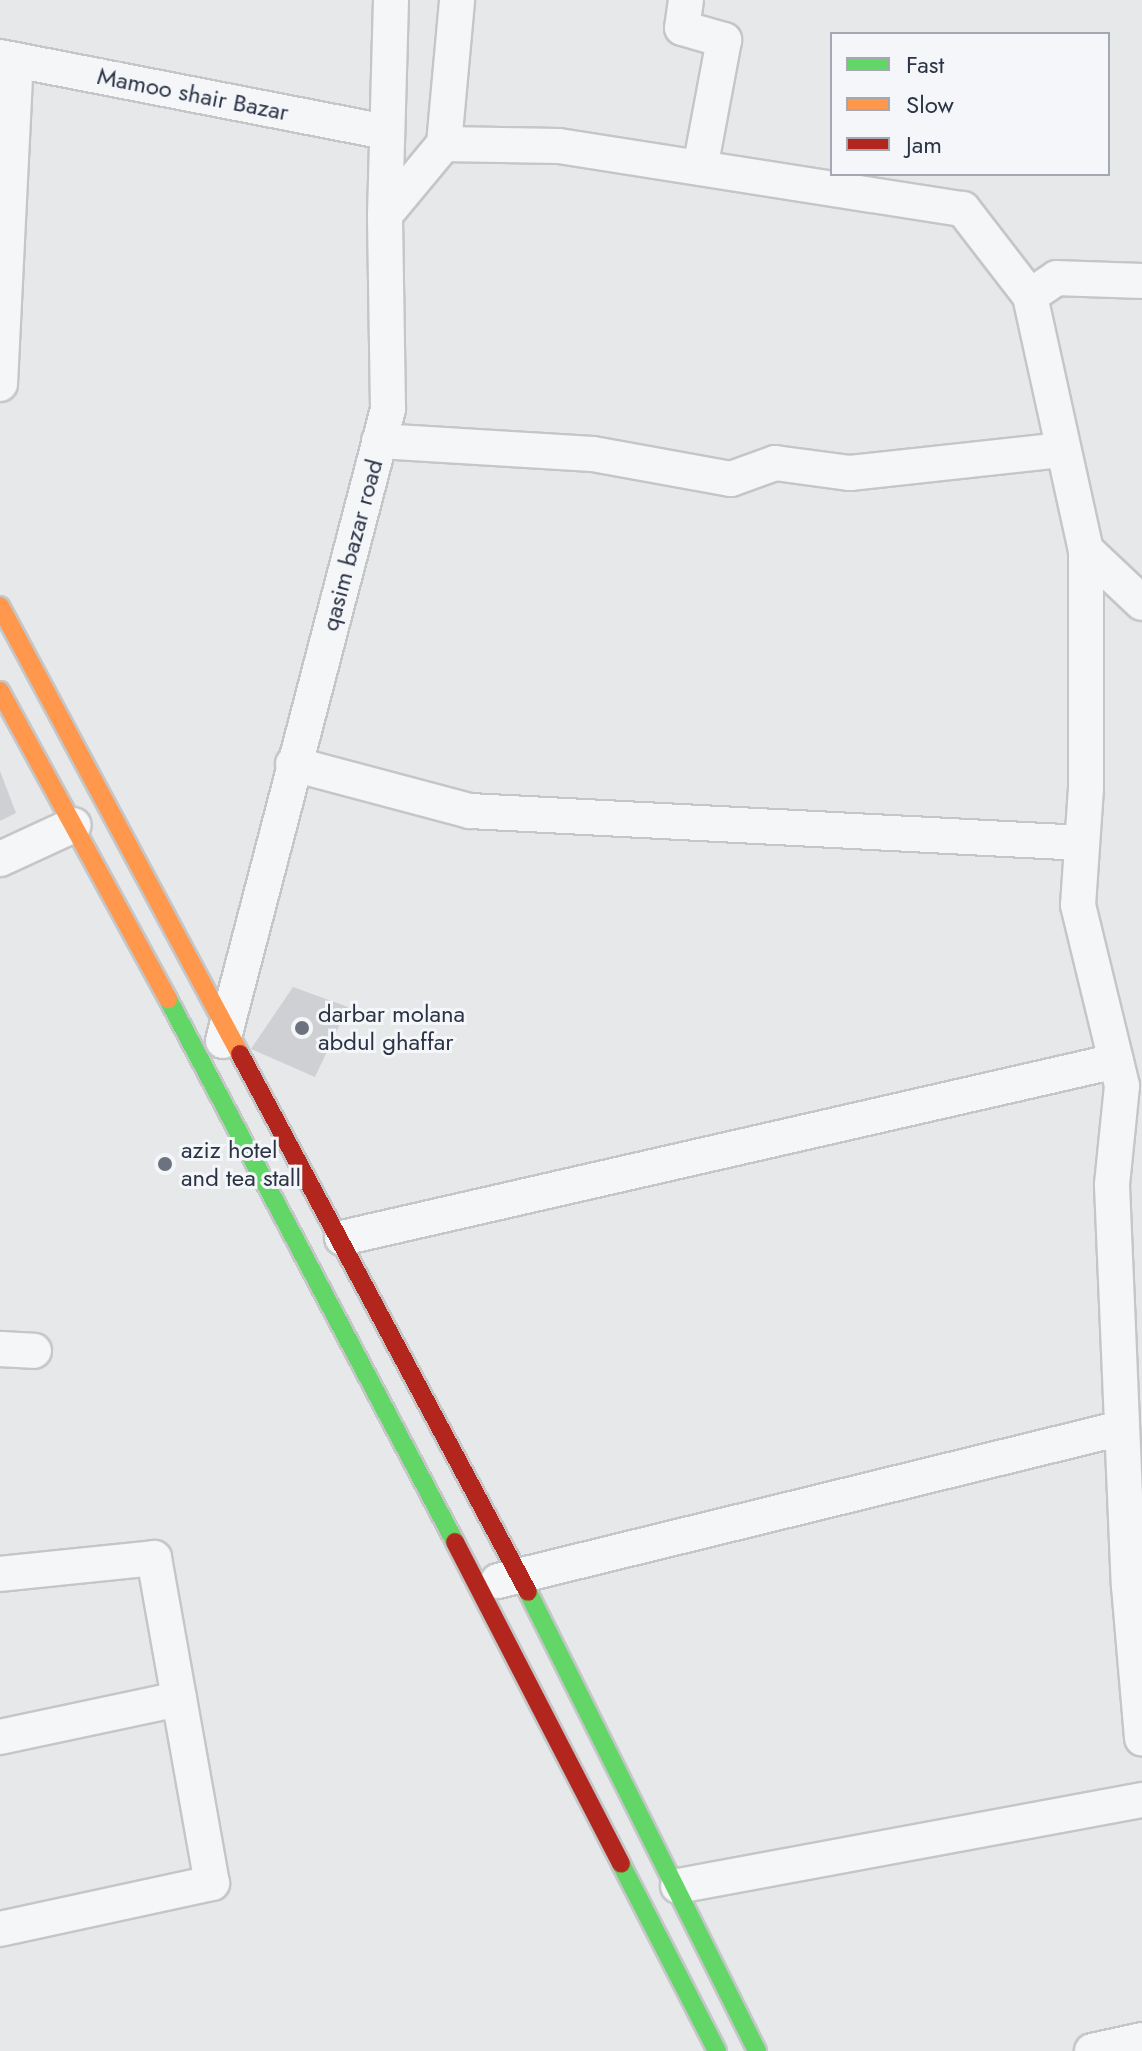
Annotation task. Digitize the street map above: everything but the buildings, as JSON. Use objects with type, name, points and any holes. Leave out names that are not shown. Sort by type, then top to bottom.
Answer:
[{"type":"main road","points":[[0,606],[226,1030],[342,1238],[520,1576],[678,1886],[757,2051]]},
{"type":"main road","points":[[0,691],[213,1076],[482,1585],[717,2051]]},
{"type":"street","name":"qasim bazar road","points":[[213,1076],[388,409],[385,215],[391,0]]},
{"type":"street","points":[[385,215],[444,144],[457,0]]},
{"type":"street","points":[[686,0],[682,28],[724,40],[700,168]]},
{"type":"street","name":"Mamoo shair Bazar","points":[[8,59],[387,132]]},
{"type":"street","points":[[0,384],[8,59]]},
{"type":"street","points":[[444,144],[559,146],[963,209],[1030,296],[1086,550],[1082,843],[1078,905],[1122,1086],[1112,1185],[1122,1428],[1142,1738]]},
{"type":"street","points":[[1030,296],[1057,278],[1142,281]]},
{"type":"street","points":[[379,441],[593,454],[731,479],[775,463],[850,473],[1063,450]]},
{"type":"street","points":[[1086,550],[1142,603]]},
{"type":"street","points":[[293,764],[470,811],[1082,843]]},
{"type":"street","points":[[0,859],[74,825]]},
{"type":"street","points":[[342,1238],[1116,1061]]},
{"type":"street","points":[[0,1349],[34,1351]]},
{"type":"street","points":[[482,1585],[1122,1428]]},
{"type":"street","points":[[0,1574],[154,1558],[212,1883],[0,1929]]},
{"type":"street","points":[[0,1737],[179,1699]]},
{"type":"street","points":[[678,1886],[1142,1800]]},
{"type":"street","points":[[1092,2051],[1142,2040]]},
{"type":"traffic: fast","points":[[168,999],[455,1542]]},
{"type":"traffic: fast","points":[[528,1592],[757,2051]]},
{"type":"traffic: fast","points":[[621,1864],[717,2051]]},
{"type":"traffic: slow","points":[[0,606],[240,1054]]},
{"type":"traffic: slow","points":[[0,691],[168,999]]},
{"type":"traffic: jam","points":[[240,1054],[528,1592]]},
{"type":"traffic: jam","points":[[455,1542],[621,1864]]},
{"type":"place","name":"darbar molana abdul ghaffar","points":[[302,1028]]},
{"type":"place","name":"aziz hotel and tea stall","points":[[165,1164]]}]
